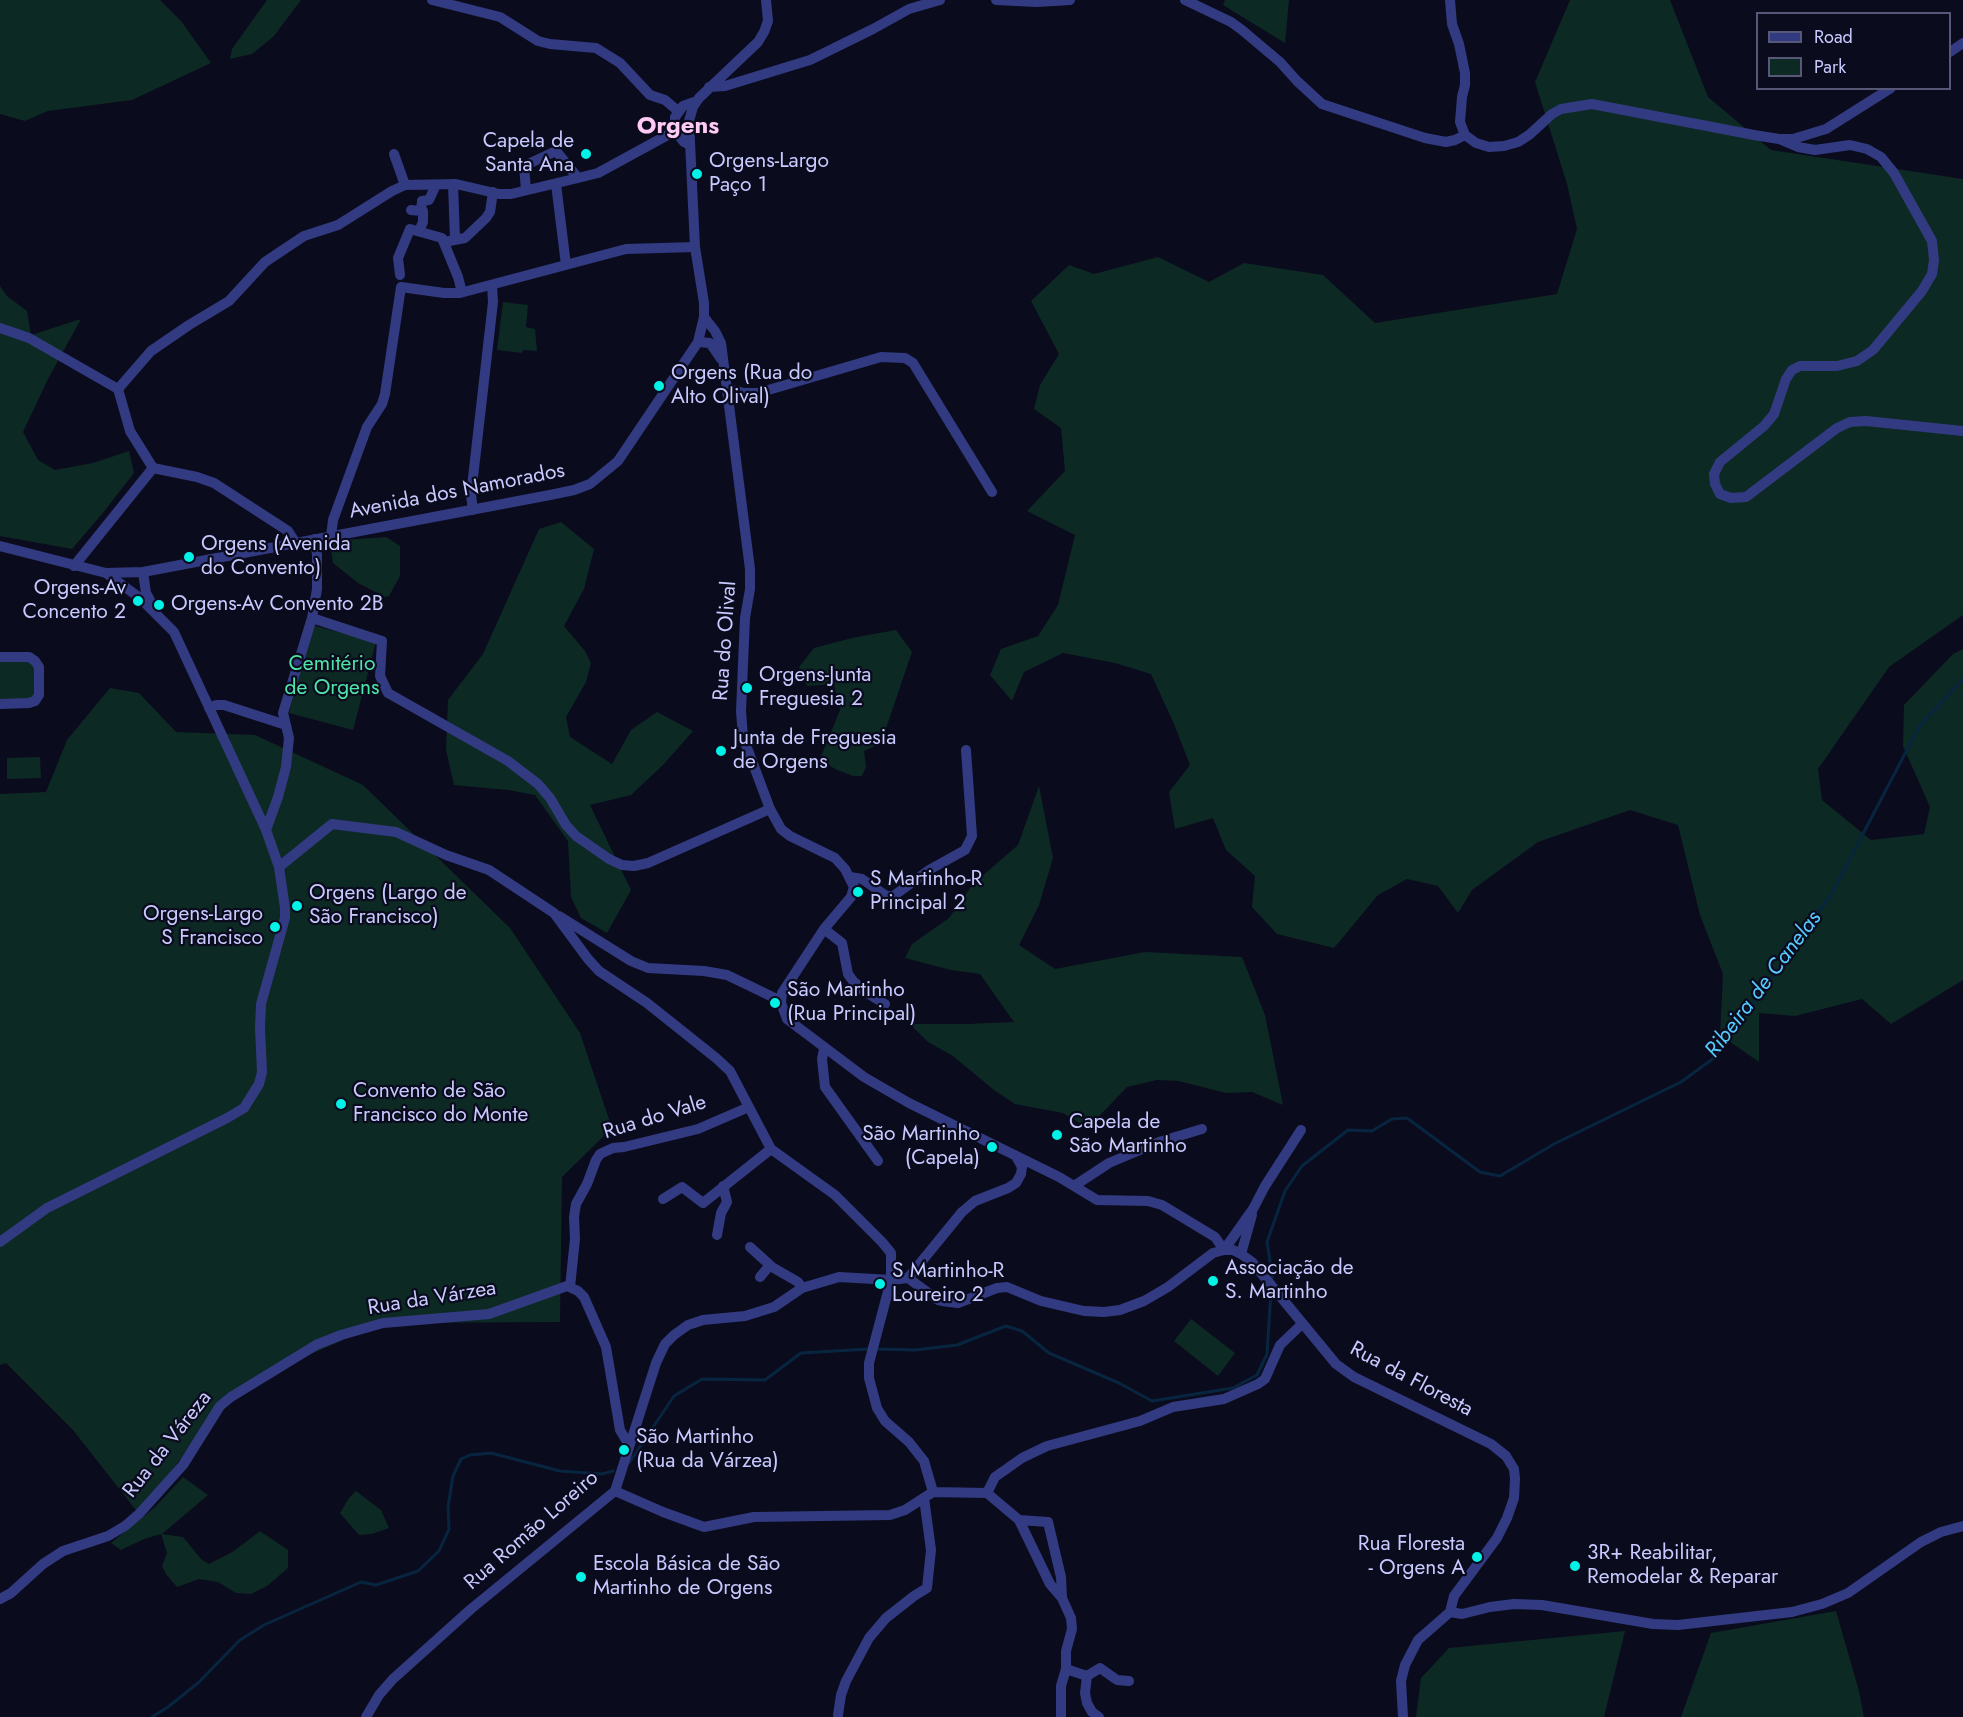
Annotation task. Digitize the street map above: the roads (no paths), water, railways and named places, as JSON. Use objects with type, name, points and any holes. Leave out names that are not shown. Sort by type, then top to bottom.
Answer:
[{"type":"street","points":[[432,0],[500,17],[538,41],[596,48],[620,63],[650,95],[665,100],[678,111]]},
{"type":"street","name":"Avenida dos Namorados","points":[[0,546],[106,573],[143,572],[550,495],[590,484],[618,461],[698,342],[704,317],[695,247],[689,121],[697,101],[709,87],[758,42],[768,21],[766,0]]},
{"type":"street","points":[[709,87],[725,86],[810,60],[909,9],[940,0]]},
{"type":"street","points":[[996,0],[1006,2],[1071,0]]},
{"type":"street","points":[[1185,0],[1231,22],[1242,30],[1280,62],[1322,104],[1425,138],[1446,142],[1465,135]]},
{"type":"street","points":[[1450,0],[1452,24],[1459,44],[1466,85],[1462,97],[1460,122],[1465,135],[1476,143],[1489,147],[1518,142],[1561,109],[1592,104],[1779,139],[1792,139],[1826,129],[1888,90]]},
{"type":"street","points":[[690,145],[684,142],[675,131],[674,124],[678,111],[689,102],[697,101]]},
{"type":"street","points":[[118,388],[151,351],[229,301],[265,262],[284,248],[304,236],[338,225],[405,184],[453,184],[511,194],[598,173],[675,131]]},
{"type":"street","points":[[1779,139],[1798,147],[1815,150],[1850,146],[1867,148],[1881,157],[1894,173],[1932,241],[1934,260],[1932,274],[1922,291],[1873,350],[1857,362],[1837,366],[1800,366],[1792,370],[1785,379],[1774,414],[1764,426],[1720,462],[1714,474],[1715,484],[1720,494],[1731,498],[1746,497],[1837,428],[1850,422],[1866,421],[1963,431]]},
{"type":"street","points":[[526,190],[524,166],[556,151],[578,178]]},
{"type":"street","points":[[394,154],[405,184]]},
{"type":"street","points":[[453,184],[450,241],[462,292]]},
{"type":"street","points":[[556,184],[566,265]]},
{"type":"street","points":[[421,232],[423,212],[416,211],[422,201],[429,200],[436,185]]},
{"type":"street","points":[[400,275],[398,258],[410,229],[450,241],[465,238],[489,215],[493,192]]},
{"type":"street","points":[[331,536],[333,520],[367,427],[382,405],[386,394],[401,287],[444,293],[462,292],[626,249],[695,247]]},
{"type":"street","points":[[473,510],[471,495],[493,302],[492,285]]},
{"type":"street","name":"Rua do Olival","points":[[704,317],[716,331],[725,364],[750,569],[750,589],[745,618],[741,711],[743,734],[770,810],[781,829],[790,836],[835,858],[850,877]]},
{"type":"street","points":[[0,328],[29,338],[118,388],[130,431],[153,468],[214,483],[288,531],[295,542]]},
{"type":"street","points":[[698,342],[710,344],[725,364]]},
{"type":"street","points":[[728,389],[744,393],[758,393],[881,357],[905,358],[914,363],[992,492]]},
{"type":"street","points":[[74,566],[153,468]]},
{"type":"street","points":[[266,830],[286,767],[289,738],[283,713],[312,618],[317,589],[315,539]]},
{"type":"street","points":[[143,572],[146,593],[158,615]]},
{"type":"street","points":[[0,1242],[47,1208],[244,1108],[260,1084],[262,1072],[261,1004],[285,918],[279,867],[266,830],[174,632],[140,598],[106,573]]},
{"type":"street","points":[[129,573],[132,585],[140,598]]},
{"type":"street","points":[[312,618],[382,641],[380,676],[388,693],[508,761],[538,784],[576,836],[609,859],[622,865],[634,866],[648,863],[770,810]]},
{"type":"street","points":[[0,657],[29,657],[39,667],[39,695],[35,701],[29,704],[0,704]]},
{"type":"street","points":[[209,708],[224,705],[286,725]]},
{"type":"street","points":[[850,877],[862,879],[885,896],[892,897],[929,870],[965,850],[972,836],[966,750]]},
{"type":"street","points":[[279,867],[332,824],[396,832],[446,855],[489,870],[630,961],[648,968],[704,970],[727,975],[781,1001]]},
{"type":"street","points":[[850,877],[854,887],[851,897],[824,929],[782,993],[781,1001],[787,1019],[824,1049],[873,1082],[1016,1155],[1097,1200],[1148,1201],[1162,1205],[1215,1238],[1224,1250]]},
{"type":"street","points":[[554,913],[599,971],[647,1003],[717,1058],[730,1071],[771,1149],[835,1195],[891,1253],[891,1280],[871,1355],[869,1378],[877,1407],[885,1421],[909,1442],[924,1461],[929,1495],[931,1550],[927,1588],[886,1618],[869,1638],[844,1688],[838,1715]]},
{"type":"street","points":[[824,929],[842,944],[848,974],[852,981],[885,1004]]},
{"type":"street","points":[[824,1049],[822,1059],[825,1087],[878,1161]]},
{"type":"street","name":"Rua do Vale","points":[[570,1287],[576,1204],[600,1154],[613,1148],[624,1148],[698,1129],[749,1107]]},
{"type":"street","points":[[1074,1186],[1109,1163],[1159,1142],[1202,1129]]},
{"type":"street","points":[[1224,1250],[1253,1209],[1300,1130]]},
{"type":"street","points":[[663,1199],[682,1187],[703,1203],[771,1149]]},
{"type":"street","points":[[1016,1155],[1022,1167],[1022,1174],[1016,1183],[975,1202],[962,1212],[908,1278],[938,1300],[958,1303],[997,1288],[1007,1287],[1041,1301],[1084,1311],[1120,1310],[1144,1301],[1168,1287],[1213,1253],[1233,1250],[1241,1254],[1253,1209]]},
{"type":"street","points":[[717,1235],[721,1213],[727,1202],[723,1186]]},
{"type":"street","points":[[750,1247],[770,1265],[798,1282],[802,1288]]},
{"type":"street","name":"Rua da Floresta","points":[[1241,1254],[1252,1262],[1336,1364],[1354,1377],[1491,1444],[1506,1456],[1514,1469],[1514,1498],[1507,1518],[1497,1538],[1454,1596],[1449,1612]]},
{"type":"street","points":[[760,1277],[770,1265]]},
{"type":"street","name":"Rua Romão Loreiro","points":[[366,1717],[379,1695],[393,1679],[471,1609],[615,1491],[656,1363],[665,1344],[674,1335],[688,1325],[703,1320],[745,1316],[774,1306],[802,1288],[839,1277],[891,1280],[908,1278]]},
{"type":"street","name":"Rua da Várzea","points":[[276,1369],[316,1345],[383,1323],[489,1314],[567,1286],[570,1287]]},
{"type":"street","points":[[570,1287],[584,1297],[606,1347],[620,1430],[628,1445]]},
{"type":"street","points":[[987,1493],[996,1477],[1022,1458],[1047,1446],[1140,1421],[1173,1407],[1224,1399],[1258,1384],[1264,1379],[1280,1345],[1302,1324]]},
{"type":"street","name":"Rua da Váreza","points":[[0,1599],[11,1593],[43,1564],[63,1551],[108,1536],[125,1526],[139,1514],[183,1465],[220,1406],[276,1369]]},
{"type":"street","points":[[615,1491],[704,1527],[754,1517],[890,1515],[904,1510],[929,1495],[987,1493],[1019,1520],[1050,1584],[1062,1598],[1071,1618],[1072,1629],[1061,1686],[1061,1717]]},
{"type":"street","points":[[1019,1520],[1048,1522],[1061,1577],[1062,1598]]},
{"type":"street","points":[[1403,1717],[1401,1681],[1405,1665],[1418,1640],[1449,1612],[1462,1614],[1514,1604],[1542,1605],[1653,1624],[1678,1624],[1792,1612],[1822,1604],[1848,1593],[1921,1542],[1941,1532],[1963,1526]]},
{"type":"street","points":[[1087,1676],[1100,1668],[1117,1680],[1129,1681]]},
{"type":"street","points":[[1066,1669],[1087,1676]]},
{"type":"street","points":[[1087,1676],[1085,1693],[1087,1703],[1092,1712],[1099,1717]]},
{"type":"waterway","name":"Ribeira de Canelas","points":[[1272,1282],[1267,1242],[1285,1191],[1302,1166],[1348,1130],[1372,1131],[1392,1119],[1407,1118],[1480,1172],[1500,1176],[1554,1144],[1681,1082],[1714,1058],[1832,893],[1919,727],[1963,679]]},
{"type":"waterway","points":[[876,1349],[915,1350],[957,1345],[1006,1326],[1022,1331],[1049,1353],[1119,1383],[1152,1401],[1233,1388],[1257,1375],[1267,1354],[1271,1291]]},
{"type":"waterway","points":[[629,1463],[674,1396],[702,1379],[765,1380],[801,1353],[869,1349]]},
{"type":"waterway","points":[[152,1717],[198,1683],[240,1640],[264,1625],[361,1582],[376,1585],[418,1571],[439,1551],[449,1529],[448,1507],[453,1476],[461,1459],[470,1455],[491,1453],[560,1471],[602,1474],[613,1471]]},
{"type":"place","name":"Capela de Santa Ana","points":[[586,154]]},
{"type":"place","name":"Orgens-Largo Paço 1","points":[[697,174]]},
{"type":"place","name":"Orgens (Rua do Alto Olival)","points":[[659,386]]},
{"type":"place","name":"Orgens (Avenida do Convento)","points":[[189,557]]},
{"type":"place","name":"Orgens-Av Concento 2","points":[[138,601]]},
{"type":"place","name":"Orgens-Av Convento 2B","points":[[159,605]]},
{"type":"place","name":"Orgens-Junta Freguesia 2","points":[[747,688]]},
{"type":"place","name":"Junta de Freguesia de Orgens","points":[[721,751]]},
{"type":"place","name":"S Martinho-R Principal 2","points":[[858,892]]},
{"type":"place","name":"Orgens (Largo de São Francisco)","points":[[297,906]]},
{"type":"place","name":"Orgens-Largo S Francisco","points":[[275,927]]},
{"type":"place","name":"São Martinho (Rua Principal)","points":[[775,1003]]},
{"type":"place","name":"Convento de São Francisco do Monte","points":[[341,1104]]},
{"type":"place","name":"Capela de São Martinho","points":[[1057,1135]]},
{"type":"place","name":"São Martinho (Capela)","points":[[992,1147]]},
{"type":"place","name":"Associação de S. Martinho","points":[[1213,1281]]},
{"type":"place","name":"S Martinho-R Loureiro 2","points":[[880,1284]]},
{"type":"place","name":"São Martinho (Rua da Várzea)","points":[[624,1450]]},
{"type":"place","name":"Rua Floresta - Orgens A","points":[[1477,1557]]},
{"type":"place","name":"3R+ Reabilitar, Remodelar & Reparar","points":[[1575,1566]]},
{"type":"place","name":"Escola Básica de São Martinho de Orgens","points":[[581,1577]]},
{"type":"district","name":"Orgens","points":[[678,127]]},
{"type":"park label","name":"Cemitério de Orgens","points":[[332,677]]}]
